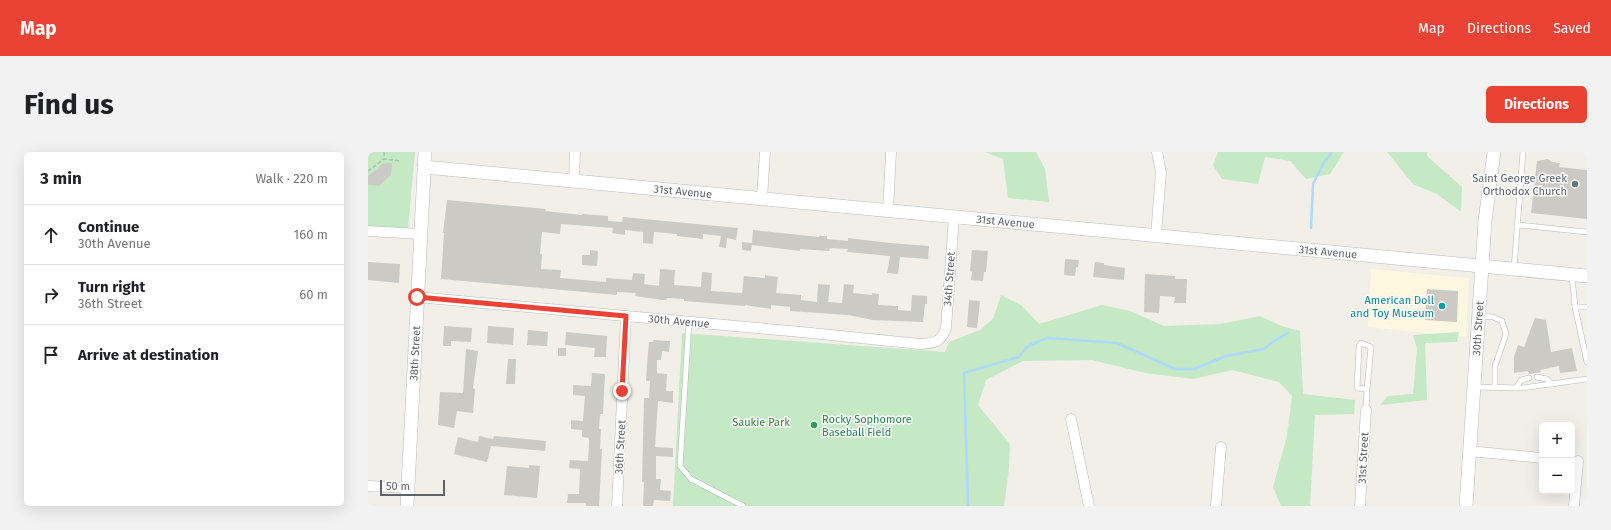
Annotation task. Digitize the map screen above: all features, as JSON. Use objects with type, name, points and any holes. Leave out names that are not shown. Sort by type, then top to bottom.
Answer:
[{"type":"street","name":"38th Street","points":[[407,506],[425,152]]},
{"type":"street","points":[[574,181],[575,152]]},
{"type":"street","points":[[762,198],[765,152]]},
{"type":"street","points":[[888,211],[891,152]]},
{"type":"street","points":[[1156,236],[1161,172],[1157,152]]},
{"type":"street","name":"30th Street","points":[[1466,506],[1485,221],[1494,152]]},
{"type":"street","name":"31st Avenue","points":[[424,167],[1587,276]]},
{"type":"street","name":"34th Street","points":[[940,340],[946,328],[954,217]]},
{"type":"street","points":[[368,231],[421,234]]},
{"type":"street","name":"30th Avenue","points":[[417,297],[689,321],[920,344],[940,340]]},
{"type":"street","name":"36th Street","points":[[617,506],[626,316]]},
{"type":"street","name":"31st Street","points":[[1360,506],[1366,410]]},
{"type":"street","points":[[1071,419],[1090,506]]},
{"type":"street","points":[[1216,506],[1221,447]]},
{"type":"street","points":[[1470,450],[1539,458]]},
{"type":"street","points":[[1574,506],[1579,461]]},
{"type":"street","points":[[368,486],[408,488]]},
{"type":"lane","points":[[1514,269],[1523,152]]},
{"type":"lane","points":[[1518,225],[1587,232]]},
{"type":"lane","points":[[1571,275],[1575,307],[1587,362]]},
{"type":"lane","points":[[1575,307],[1587,307]]},
{"type":"lane","points":[[1478,316],[1493,317],[1502,321],[1506,334],[1495,366],[1495,388]]},
{"type":"lane","points":[[689,321],[680,466],[691,479],[743,506]]},
{"type":"lane","points":[[1366,410],[1371,347],[1361,343],[1356,388],[1367,389]]},
{"type":"lane","points":[[1537,377],[1547,379],[1552,384]]},
{"type":"lane","points":[[1516,388],[1521,380],[1529,378]]},
{"type":"lane","points":[[1474,386],[1516,388],[1587,379]]},
{"type":"path","points":[[384,152],[384,159]]},
{"type":"path","points":[[368,172],[384,159],[400,161]]},
{"type":"shaded area","points":[[1371,269],[1469,279],[1466,337],[1368,327]]},
{"type":"green space","points":[[368,152],[415,152],[408,229],[368,226]]},
{"type":"green space","points":[[985,152],[1036,152],[1045,169],[1049,202],[1008,198],[1003,159]]},
{"type":"green space","points":[[1218,152],[1344,152],[1330,174],[1306,179],[1290,161],[1265,157],[1258,184],[1222,179],[1213,165]]},
{"type":"green space","points":[[1387,152],[1427,152],[1427,156],[1462,187],[1461,212],[1437,194],[1413,184]]},
{"type":"green space","name":"Saukie Park","points":[[1001,295],[1021,305],[1039,324],[1102,305],[1130,311],[1164,326],[1221,324],[1260,316],[1281,326],[1300,331],[1303,394],[1355,400],[1354,414],[1315,415],[1310,506],[1281,506],[1273,487],[1287,436],[1292,396],[1279,382],[1232,370],[1193,379],[1145,373],[1092,360],[1023,361],[986,380],[978,405],[1010,444],[1009,468],[1004,506],[673,506],[682,333],[945,352],[949,342],[980,330],[993,319]]},
{"type":"green space","points":[[1459,332],[1457,342],[1425,343],[1427,400],[1380,405],[1388,396],[1413,394],[1417,349],[1413,335]]},
{"type":"building","name":"Saint George Greek Orthodox Church","points":[[1548,159],[1552,162],[1560,163],[1559,167],[1587,170],[1587,219],[1531,213],[1537,161]]},
{"type":"building","points":[[384,163],[392,163],[391,175],[379,186],[368,185],[368,176]]},
{"type":"building","points":[[447,200],[546,209],[545,211],[582,215],[608,216],[608,221],[622,222],[623,217],[738,228],[736,240],[727,238],[726,248],[719,247],[721,236],[703,234],[703,239],[677,236],[677,234],[654,232],[653,244],[643,243],[643,232],[625,230],[625,235],[612,233],[613,228],[561,224],[560,234],[542,232],[540,254],[542,254],[541,269],[561,270],[560,278],[606,282],[606,278],[632,280],[633,273],[645,274],[644,284],[659,286],[660,269],[675,270],[674,285],[701,287],[702,272],[712,273],[711,291],[742,293],[744,276],[765,278],[765,275],[778,277],[776,293],[801,295],[801,300],[817,302],[818,284],[830,285],[828,302],[842,303],[844,284],[854,285],[853,293],[872,295],[872,293],[879,294],[878,305],[898,306],[898,310],[911,311],[912,295],[927,296],[927,304],[925,304],[923,322],[873,320],[848,315],[790,311],[790,307],[771,305],[771,309],[745,305],[684,301],[684,299],[667,298],[666,300],[662,300],[635,296],[636,293],[617,292],[617,295],[441,279],[443,233]]},
{"type":"building","points":[[753,230],[819,237],[827,236],[827,239],[848,241],[848,238],[929,246],[928,259],[900,257],[898,274],[887,273],[890,256],[847,252],[848,249],[830,248],[829,251],[800,249],[800,251],[752,245],[751,251],[742,250],[742,242],[752,243]]},
{"type":"building","points":[[590,250],[598,251],[597,266],[582,265],[582,255],[590,255]]},
{"type":"building","points":[[972,250],[988,251],[986,272],[984,272],[983,281],[971,280],[972,272],[970,271]]},
{"type":"building","points":[[1065,259],[1079,260],[1078,267],[1076,267],[1075,276],[1064,275]]},
{"type":"building","points":[[368,262],[400,264],[399,283],[368,280]]},
{"type":"building","points":[[1095,262],[1125,268],[1124,280],[1093,277]]},
{"type":"building","points":[[1145,274],[1175,276],[1175,279],[1187,279],[1186,303],[1174,303],[1175,297],[1160,296],[1159,313],[1144,312]]},
{"type":"building","name":"American Doll and Toy Museum","points":[[1427,289],[1458,291],[1457,322],[1425,320]]},
{"type":"building","points":[[969,300],[980,301],[977,328],[967,327]]},
{"type":"building","points":[[1535,318],[1546,320],[1551,352],[1572,348],[1577,371],[1560,373],[1559,366],[1530,374],[1528,371],[1514,373],[1514,357],[1518,345],[1524,347]]},
{"type":"building","points":[[444,326],[472,328],[471,342],[451,341],[451,346],[443,346]]},
{"type":"building","points":[[488,326],[514,328],[513,345],[487,343]]},
{"type":"building","points":[[528,330],[548,332],[547,346],[527,345]]},
{"type":"building","points":[[566,332],[607,336],[606,357],[594,357],[595,348],[565,345]]},
{"type":"building","points":[[653,340],[670,341],[669,352],[662,351],[661,360],[657,360],[657,373],[667,374],[666,391],[673,391],[673,403],[658,401],[655,447],[673,448],[673,457],[656,456],[656,479],[661,479],[660,490],[671,491],[670,501],[654,500],[653,506],[643,506],[644,482],[642,482],[644,398],[649,398],[650,381],[646,381],[647,365],[649,342],[653,342]]},
{"type":"building","points":[[558,348],[566,348],[566,356],[558,356]]},
{"type":"building","points":[[466,349],[478,351],[473,388],[475,389],[473,413],[457,411],[454,428],[438,425],[440,392],[463,393]]},
{"type":"building","points":[[508,359],[516,359],[515,384],[506,384]]},
{"type":"building","points":[[592,373],[605,374],[603,414],[600,414],[599,429],[601,429],[600,449],[602,449],[599,506],[586,506],[586,503],[567,503],[568,494],[579,494],[580,469],[569,468],[570,460],[588,461],[589,444],[589,438],[582,437],[582,430],[571,429],[571,420],[583,421],[585,396],[573,395],[573,385],[591,386]]},
{"type":"building","points":[[479,436],[493,439],[494,436],[546,441],[545,451],[491,446],[487,462],[454,454],[458,437],[478,442]]},
{"type":"building","points":[[529,465],[540,466],[537,498],[504,495],[507,466],[529,468]]},
{"type":"waterway","points":[[1311,228],[1313,184],[1323,164],[1332,152]]},
{"type":"waterway","points":[[968,506],[964,373],[1019,357],[1026,348],[1032,344],[1048,338],[1117,343],[1175,369],[1194,369],[1226,356],[1264,349],[1288,333]]},
{"type":"place","name":"Saint George Greek Orthodox Church","points":[[1575,184]]},
{"type":"place","name":"American Doll and Toy Museum","points":[[1442,306]]},
{"type":"place","name":"Rocky Sophomore Baseball Field","points":[[814,425]]},
{"type":"route","points":[[417,297],[626,316],[622,391]]}]
